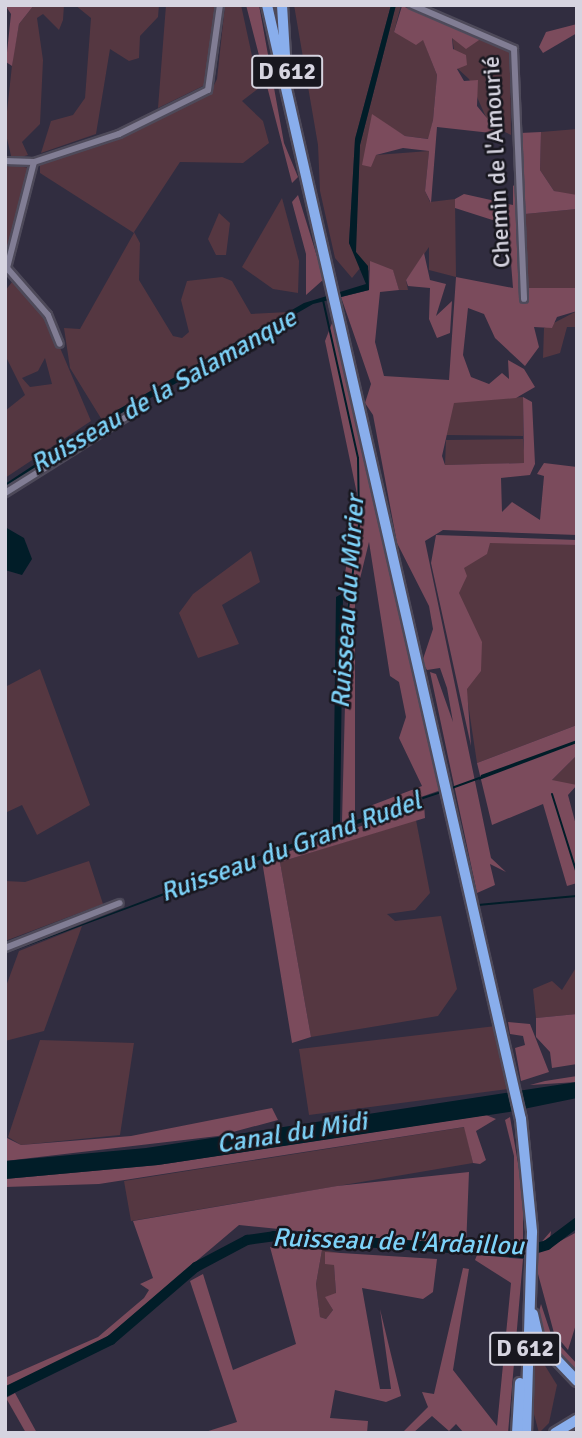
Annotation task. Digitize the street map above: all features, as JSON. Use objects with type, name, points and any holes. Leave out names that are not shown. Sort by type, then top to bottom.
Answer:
[{"type":"highway","name":"D 612","points":[[265,5],[522,1119],[539,1341],[577,1381]]},
{"type":"highway","name":"D 612","points":[[282,5],[298,139]]},
{"type":"highway","name":"D 612","points":[[522,1433],[520,1380],[531,1256]]},
{"type":"highway","name":"D 612","points":[[522,1433],[531,1256]]},
{"type":"highway","points":[[555,1433],[577,1420]]},
{"type":"street","points":[[5,162],[34,162],[120,134],[208,90],[220,5]]},
{"type":"street","name":"Chemin de l'Amourié","points":[[412,5],[514,48],[524,299]]},
{"type":"street","points":[[34,162],[7,268],[48,315],[60,344]]},
{"type":"street","points":[[5,493],[131,414]]},
{"type":"street","points":[[5,948],[120,903]]},
{"type":"shaded area","points":[[5,5],[34,5],[19,24],[12,66],[6,62],[11,14]]},
{"type":"shaded area","points":[[34,5],[64,5],[63,20],[59,30],[43,14],[37,18],[43,60],[40,124],[22,142],[28,155],[12,160],[5,130],[13,56],[19,24]]},
{"type":"shaded area","points":[[75,5],[159,5],[158,17],[140,36],[139,58],[129,61],[110,49],[96,134],[41,153],[51,121],[73,115],[85,98],[91,18]]},
{"type":"shaded area","points":[[166,5],[216,5],[205,85],[158,108]]},
{"type":"shaded area","points":[[225,5],[241,5],[259,88],[242,101],[263,121],[269,143],[243,163],[180,162],[134,232],[140,243],[139,280],[173,336],[182,338],[189,332],[181,300],[187,281],[222,277],[232,281],[251,314],[289,312],[102,420],[70,368],[64,328],[80,329],[134,233],[40,173],[40,163],[120,138],[210,93],[217,79]]},
{"type":"shaded area","points":[[246,5],[259,5],[284,143],[298,177],[292,183]]},
{"type":"shaded area","points":[[294,5],[391,5],[355,139],[349,243],[361,267],[352,278],[335,258],[320,191],[318,145]]},
{"type":"shaded area","points":[[396,5],[401,5],[394,32],[423,39],[437,75],[433,120],[429,139],[405,136],[380,121],[376,155],[429,151],[425,191],[430,202],[455,199],[456,277],[429,270],[429,247],[406,280],[408,290],[399,290],[393,271],[370,262],[369,271],[355,251],[360,145]]},
{"type":"shaded area","points":[[402,6],[485,36],[466,49],[452,38],[453,49],[466,55],[467,65],[457,69],[464,81],[478,80],[477,106],[500,134],[437,127],[431,203],[425,191],[429,151],[403,148],[376,155],[371,167],[362,165],[372,114],[405,136],[428,139],[433,120],[437,75],[423,40],[416,45],[394,32]]},
{"type":"shaded area","points":[[577,24],[577,33],[543,53],[539,47],[546,32]]},
{"type":"shaded area","points":[[485,36],[510,48],[511,135],[489,124],[469,79],[457,68],[452,37],[466,48]]},
{"type":"shaded area","points":[[577,129],[577,195],[570,196],[554,191],[540,170],[541,132]]},
{"type":"shaded area","points":[[541,132],[540,170],[554,191],[577,195],[577,209],[525,214],[528,288],[577,288],[577,311],[557,317],[552,328],[534,327],[539,347],[525,366],[495,338],[484,314],[468,308],[463,355],[471,377],[489,384],[502,373],[509,379],[508,360],[524,369],[535,387],[516,398],[454,403],[442,456],[445,465],[524,463],[523,397],[532,402],[535,464],[530,475],[501,478],[502,512],[512,502],[540,520],[544,476],[537,474],[544,463],[577,467],[577,535],[443,530],[425,541],[491,858],[506,872],[490,864],[495,885],[477,893],[430,672],[436,674],[453,722],[447,688],[440,668],[427,670],[422,662],[433,629],[429,606],[397,543],[373,415],[365,403],[371,384],[341,297],[369,290],[370,261],[393,270],[399,290],[380,292],[375,342],[384,376],[449,380],[456,277],[513,288],[508,225],[455,208],[455,199],[464,194],[513,205],[513,186],[520,180],[520,133]]},
{"type":"shaded area","points":[[5,164],[30,168],[5,258]]},
{"type":"shaded area","points":[[298,195],[324,279],[306,295],[306,254],[292,202]]},
{"type":"shaded area","points":[[282,198],[299,261],[298,293],[273,289],[242,267]]},
{"type":"shaded area","points":[[577,209],[577,288],[528,288],[525,214]]},
{"type":"shaded area","points":[[219,213],[230,223],[226,255],[216,255],[208,239]]},
{"type":"shaded area","points":[[424,253],[430,280],[446,284],[436,316],[452,301],[450,333],[437,338],[429,319],[430,288],[408,286],[406,280]]},
{"type":"shaded area","points":[[12,282],[47,317],[91,421],[5,478],[5,411],[25,395],[5,355],[5,291]],"holes":[[[45,358],[52,384],[30,387],[22,378],[38,371]]]},
{"type":"shaded area","points":[[577,311],[577,327],[567,327],[560,353],[543,358],[544,328]]},
{"type":"shaded area","points":[[334,318],[441,790],[366,816],[362,809],[422,786],[399,738],[406,717],[399,682],[390,676],[369,542],[355,599],[355,819],[342,822],[348,587],[343,587],[357,494],[325,341]]},
{"type":"shaded area","points":[[523,397],[523,436],[446,435],[453,402]]},
{"type":"shaded area","points":[[523,439],[525,463],[445,465],[446,440]]},
{"type":"shaded area","points":[[436,535],[577,540],[577,545],[490,543],[487,554],[464,568],[467,576],[459,593],[482,642],[481,671],[467,689],[471,746],[431,563]]},
{"type":"shaded area","points":[[459,541],[577,545],[577,725],[477,763],[454,611]]},
{"type":"shaded area","points":[[251,551],[260,582],[222,605],[239,644],[198,658],[179,613],[193,594]]},
{"type":"shaded area","points":[[40,669],[90,805],[37,835],[22,805],[5,813],[5,687]]},
{"type":"shaded area","points":[[577,725],[577,755],[552,780],[577,785],[568,795],[577,829],[577,883],[567,886],[543,804],[492,825],[477,763]]},
{"type":"shaded area","points":[[577,755],[577,785],[556,785],[552,780]]},
{"type":"shaded area","points":[[424,804],[425,818],[280,862],[311,1037],[292,1043],[262,861]]},
{"type":"shaded area","points":[[416,820],[430,893],[415,910],[387,914],[395,921],[441,916],[457,989],[438,1016],[311,1037],[280,862]]},
{"type":"shaded area","points":[[89,861],[103,904],[5,941],[5,881],[25,882]]},
{"type":"shaded area","points":[[82,926],[44,1031],[5,1041],[5,989],[19,951]]},
{"type":"shaded area","points":[[577,966],[577,1014],[536,1018],[533,989],[552,981],[562,990]]},
{"type":"shaded area","points":[[577,1014],[577,1064],[552,1068],[550,1052],[536,1037],[536,1018]]},
{"type":"shaded area","points":[[508,1022],[530,1024],[549,1072],[521,1081],[515,1048],[525,1045],[523,1036],[510,1034]]},
{"type":"shaded area","points":[[496,1026],[508,1089],[309,1115],[299,1049]]},
{"type":"shaded area","points":[[40,1040],[134,1043],[120,1135],[21,1145],[8,1137]]},
{"type":"shaded area","points":[[577,1076],[577,1082],[530,1085],[545,1081]]},
{"type":"shaded area","points":[[272,1108],[278,1120],[218,1136],[5,1161],[5,1137],[21,1145],[131,1136]]},
{"type":"shaded area","points":[[486,1115],[496,1119],[476,1131],[486,1160],[480,1164],[473,1163],[464,1127],[99,1184],[5,1187],[5,1179],[158,1165]]},
{"type":"shaded area","points":[[510,1117],[523,1192],[523,1249],[514,1249],[514,1156],[505,1120]]},
{"type":"shaded area","points":[[465,1127],[473,1163],[131,1221],[124,1181]]},
{"type":"shaded area","points":[[469,1172],[466,1248],[239,1225],[102,1341],[5,1387],[7,1377],[98,1337],[144,1298],[149,1290],[140,1284],[153,1278],[133,1221],[337,1186]]},
{"type":"shaded area","points":[[551,1231],[549,1247],[577,1232],[577,1321],[568,1350],[554,1333],[538,1274],[538,1246]]},
{"type":"shaded area","points":[[289,1245],[322,1250],[316,1284],[320,1317],[326,1319],[333,1310],[325,1297],[336,1293],[334,1265],[325,1264],[325,1252],[437,1259],[433,1292],[423,1299],[362,1288],[380,1389],[391,1389],[380,1309],[401,1396],[386,1402],[335,1390],[330,1418],[368,1421],[367,1433],[202,1433],[237,1422],[190,1281],[203,1274],[233,1370],[296,1344],[270,1247]]},
{"type":"shaded area","points":[[322,1250],[352,1255],[325,1253],[334,1264],[336,1294],[326,1298],[333,1310],[326,1319],[320,1317],[316,1284]]},
{"type":"shaded area","points":[[477,1255],[523,1259],[508,1433],[464,1433],[456,1424],[449,1431],[432,1416],[413,1433],[402,1433],[428,1407],[422,1392],[434,1394],[463,1268],[469,1269],[453,1370],[497,1426],[511,1283],[475,1260]]},
{"type":"shaded area","points":[[541,1304],[552,1337],[577,1364],[577,1373],[546,1340],[538,1315]]},
{"type":"shaded area","points":[[531,1343],[557,1385],[549,1423],[539,1433],[531,1403]]},
{"type":"shaded area","points":[[15,1393],[37,1433],[26,1433],[6,1398]]},
{"type":"water","points":[[391,5],[396,5],[360,145],[356,252],[368,266],[369,290],[313,304],[121,415],[5,492],[5,484],[119,409],[304,303],[366,284],[349,243],[355,139]]},
{"type":"water","points":[[5,527],[24,538],[32,559],[22,575],[5,570]]},
{"type":"water","points":[[343,593],[340,825],[425,799],[5,954],[333,828],[336,597]]},
{"type":"water","points":[[577,740],[577,743],[479,780],[481,775]]},
{"type":"water","name":"Canal du Midi","points":[[577,1082],[577,1098],[509,1112],[158,1165],[5,1179],[5,1161],[146,1148]]},
{"type":"waterway","name":"Ruisseau du Mûrier","points":[[323,300],[358,458],[359,525],[341,664]]},
{"type":"waterway","name":"Ruisseau du Grand Rudel","points":[[449,789],[480,778]]},
{"type":"waterway","name":"Ruisseau du Grand Rudel","points":[[423,798],[441,792]]},
{"type":"waterway","points":[[552,794],[577,874]]},
{"type":"waterway","points":[[478,905],[577,896]]},
{"type":"waterway","name":"Ruisseau de l'Ardaillou","points":[[5,1392],[111,1340],[196,1267],[247,1240],[274,1236],[521,1253],[547,1245],[577,1222]]},
{"type":"water label","name":"Ruisseau de la Salamanque","points":[[164,392]]}]
